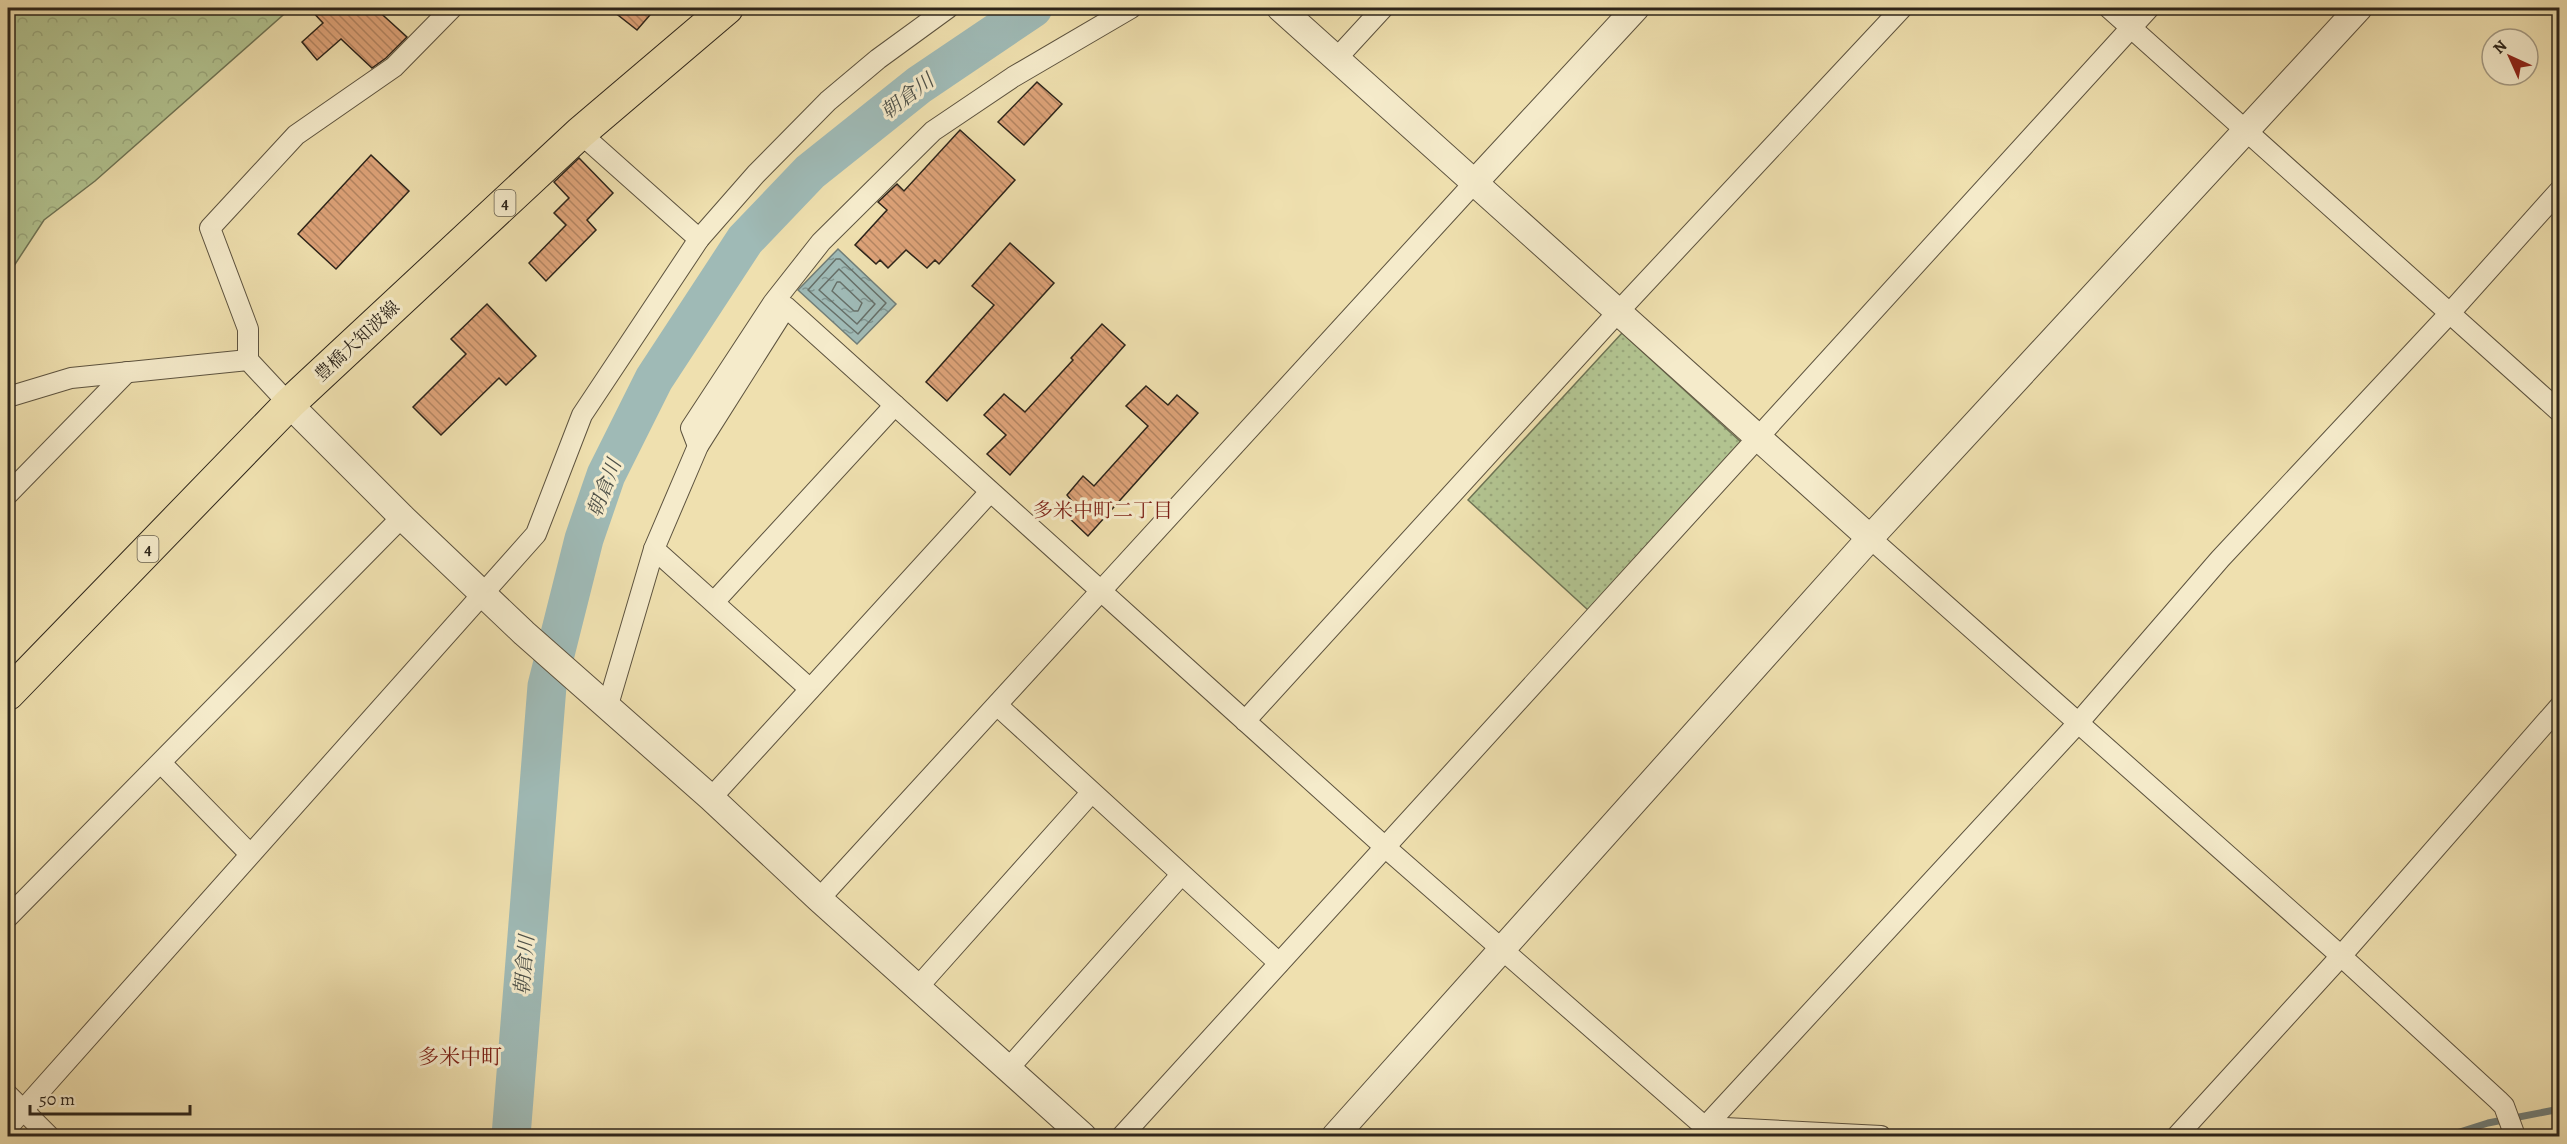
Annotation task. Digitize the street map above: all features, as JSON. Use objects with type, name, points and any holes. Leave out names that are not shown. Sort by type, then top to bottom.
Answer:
[{"type":"main road","name":"豊橋大知波線","points":[[8,694],[289,404],[580,133],[727,8]]},
{"type":"street","points":[[452,8],[394,67],[296,135],[210,228],[248,330],[248,360],[402,517],[524,633],[711,798],[819,899],[1083,1137]]},
{"type":"street","points":[[8,1127],[536,534],[582,415],[699,239],[756,174],[828,101],[878,59],[948,8]]},
{"type":"street","points":[[698,446],[691,428],[773,303],[821,242],[933,131],[1013,77],[1131,8]]},
{"type":"street","points":[[1280,8],[1870,538],[2341,956],[2504,1106],[2515,1137]]},
{"type":"street","points":[[1337,58],[1383,8]]},
{"type":"street","points":[[819,899],[1636,8]]},
{"type":"street","points":[[1245,721],[1618,312],[1902,8]]},
{"type":"street","points":[[2109,8],[2559,412]]},
{"type":"street","points":[[1122,1137],[2149,8]]},
{"type":"street","points":[[1335,1137],[1870,538],[2359,8]]},
{"type":"street","points":[[580,133],[699,239]]},
{"type":"street","points":[[1705,1128],[2079,722],[2220,559],[2450,314],[2559,190]]},
{"type":"street","points":[[599,698],[654,549],[698,446],[786,307],[1385,847],[1705,1128],[1881,1137]]},
{"type":"street","points":[[8,397],[71,378],[248,360]]},
{"type":"street","points":[[8,494],[128,372]]},
{"type":"street","points":[[714,602],[895,405]]},
{"type":"street","points":[[711,798],[990,492]]},
{"type":"street","points":[[8,917],[402,517]]},
{"type":"street","points":[[654,549],[810,689]]},
{"type":"street","points":[[998,706],[1279,963]]},
{"type":"street","points":[[2177,1137],[2341,956],[2559,706]]},
{"type":"street","points":[[160,763],[250,854]]},
{"type":"street","points":[[917,988],[1091,793]]},
{"type":"street","points":[[1008,1070],[1181,875]]},
{"type":"street","points":[[8,1095],[49,1137]]},
{"type":"green space","points":[[8,8],[291,8],[95,181],[44,220],[8,275]]},
{"type":"green space","points":[[1622,333],[1742,443],[1588,610],[1468,500]]},
{"type":"water","points":[[838,249],[896,304],[857,344],[798,290]]},
{"type":"building","points":[[309,8],[375,8],[407,37],[372,68],[341,39],[317,60],[302,42],[323,23]]},
{"type":"building","points":[[609,8],[656,8],[637,30]]},
{"type":"building","points":[[1037,82],[1062,104],[1024,145],[998,122]]},
{"type":"building","points":[[960,130],[1015,180],[939,264],[935,260],[927,268],[906,250],[888,268],[880,260],[876,264],[855,245],[887,210],[878,202],[897,184],[904,191]]},
{"type":"building","points":[[371,155],[409,191],[336,269],[298,234]]},
{"type":"building","points":[[579,158],[613,193],[587,220],[596,230],[546,281],[529,263],[566,225],[554,213],[569,198],[554,182]]},
{"type":"building","points":[[1010,243],[1054,283],[947,401],[926,382],[994,305],[972,286]]},
{"type":"building","points":[[487,304],[536,356],[506,385],[499,378],[441,435],[413,407],[466,354],[451,339]]},
{"type":"building","points":[[1102,324],[1125,345],[1010,475],[987,454],[1006,435],[984,415],[1004,394],[1025,412],[1073,360],[1071,358]]},
{"type":"building","points":[[1146,386],[1168,405],[1177,395],[1198,413],[1088,536],[1067,516],[1076,506],[1067,495],[1083,476],[1094,486],[1148,426],[1126,406]]},
{"type":"waterway","name":"朝倉川","points":[[511,1136],[547,686],[584,539],[606,475],[654,379],[745,240],[810,172],[919,85],[1033,8]]},
{"type":"waterway","points":[[2447,1136],[2488,1123],[2560,1109]]},
{"type":"district","name":"多米中町二丁目","points":[[1103,510]]},
{"type":"district","name":"多米中町","points":[[460,1057]]}]
